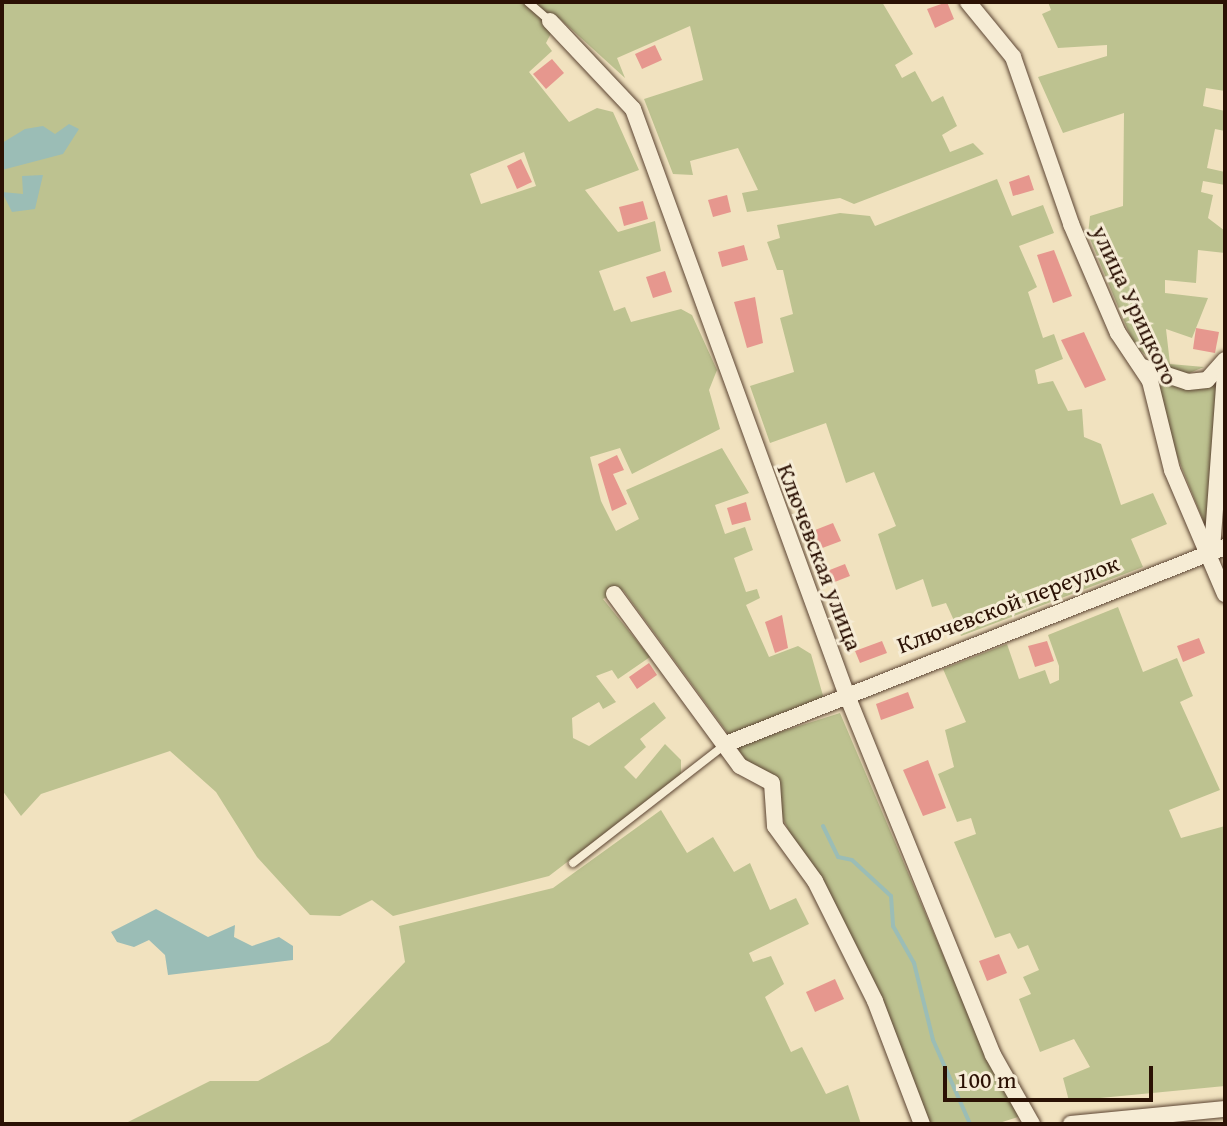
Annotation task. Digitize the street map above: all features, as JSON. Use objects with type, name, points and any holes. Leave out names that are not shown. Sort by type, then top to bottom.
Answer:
[{"type":"street","name":"улица Урицкого","points":[[968,2],[1013,57],[1071,224],[1118,333],[1143,367],[1172,470],[1219,549],[1225,594]]},
{"type":"street","name":"Ключевская улица","points":[[550,21],[633,109],[846,693],[993,1055],[1032,1124]]},
{"type":"street","points":[[1143,367],[1188,382],[1207,380],[1225,360]]},
{"type":"street","points":[[1219,549],[1225,372]]},
{"type":"street","name":"Ключевской переулок","points":[[726,744],[826,710],[846,693],[1219,549]]},
{"type":"street","points":[[614,594],[740,766],[772,783],[775,826],[815,881],[875,1001],[922,1124]]},
{"type":"street","points":[[1071,1124],[1225,1109]]},
{"type":"lane","points":[[528,2],[550,21]]},
{"type":"lane","name":"Ключевской переулок","points":[[573,863],[726,744]]},
{"type":"green space","points":[[2,2],[882,2],[913,54],[895,65],[902,78],[915,71],[932,102],[943,96],[957,126],[942,135],[950,152],[973,143],[984,154],[854,204],[840,198],[747,212],[742,193],[758,190],[738,148],[690,161],[693,175],[673,174],[644,99],[703,80],[690,26],[617,58],[625,78],[559,18],[546,43],[552,51],[529,72],[569,122],[597,108],[613,112],[639,170],[585,190],[618,232],[655,221],[661,251],[599,271],[614,311],[625,307],[631,322],[681,309],[692,315],[717,370],[709,390],[720,429],[632,474],[620,448],[590,457],[601,501],[616,531],[639,519],[626,490],[722,448],[749,493],[715,505],[725,534],[745,527],[753,550],[734,558],[746,592],[757,589],[760,598],[746,605],[769,657],[798,646],[811,654],[824,699],[729,735],[623,590],[603,599],[650,657],[618,679],[612,670],[596,676],[616,702],[603,709],[599,702],[572,718],[573,738],[589,746],[654,702],[666,718],[640,739],[646,747],[624,767],[636,779],[665,744],[681,760],[681,775],[549,876],[393,916],[372,900],[340,916],[310,915],[257,857],[216,792],[170,751],[41,794],[21,816],[2,790]],"holes":[[[524,152],[536,186],[481,204],[470,174]]]},
{"type":"green space","points":[[1048,2],[1225,2],[1225,91],[1206,88],[1203,106],[1225,111],[1225,131],[1215,129],[1207,168],[1225,172],[1225,185],[1203,181],[1201,192],[1213,195],[1208,218],[1225,231],[1225,253],[1198,250],[1196,283],[1165,280],[1165,293],[1208,298],[1192,338],[1166,329],[1170,364],[1204,367],[1187,374],[1161,368],[1134,345],[1088,234],[1090,216],[1123,206],[1124,113],[1063,133],[1038,77],[1107,56],[1107,45],[1058,48],[1042,14],[1051,10]]},
{"type":"green space","points":[[997,179],[1012,216],[1043,205],[1054,233],[1019,246],[1037,287],[1028,292],[1043,338],[1054,334],[1063,359],[1035,370],[1038,384],[1053,381],[1068,411],[1082,409],[1084,437],[1101,444],[1121,505],[1153,493],[1167,524],[1131,539],[1143,567],[961,636],[946,603],[932,607],[923,579],[896,590],[878,534],[896,526],[874,472],[846,483],[826,423],[770,443],[750,386],[794,372],[780,318],[793,314],[783,270],[777,270],[767,242],[780,238],[777,225],[840,213],[870,216],[875,226]]},
{"type":"green space","points":[[1219,374],[1207,530],[1175,451],[1158,380],[1191,388]]},
{"type":"green space","points":[[1118,607],[1143,672],[1177,658],[1193,696],[1180,702],[1220,790],[1169,810],[1181,838],[1225,826],[1225,1086],[1069,1101],[1063,1078],[1090,1067],[1074,1039],[1040,1052],[1019,999],[1031,994],[1023,977],[1039,970],[1028,945],[1018,949],[1010,933],[995,938],[954,842],[976,834],[971,818],[957,822],[938,774],[954,767],[945,730],[966,722],[943,669],[1007,644],[1019,679],[1045,670],[1050,684],[1059,680],[1059,666],[1048,635]]},
{"type":"green space","points":[[840,713],[987,1058],[1021,1116],[996,1124],[929,1124],[775,802],[736,746]]},
{"type":"green space","points":[[661,810],[687,853],[713,837],[734,872],[750,863],[770,910],[796,898],[809,924],[749,953],[753,962],[771,956],[784,984],[765,997],[791,1052],[802,1047],[826,1094],[848,1085],[861,1124],[124,1124],[210,1081],[258,1081],[329,1042],[405,962],[399,926],[553,888]]},
{"type":"water","points":[[69,124],[79,129],[63,154],[2,170],[2,143],[25,129],[43,126],[55,134]]},
{"type":"water","points":[[43,175],[35,209],[12,212],[2,192],[23,194],[22,176]]},
{"type":"water","points":[[156,909],[208,937],[235,925],[234,937],[252,946],[279,937],[293,946],[293,960],[168,975],[165,955],[149,940],[134,947],[117,942],[111,932]]},
{"type":"building","points":[[947,2],[954,19],[935,28],[927,9]]},
{"type":"building","points":[[655,45],[662,60],[642,69],[635,54]]},
{"type":"building","points":[[552,59],[564,73],[546,89],[533,74]]},
{"type":"building","points":[[521,159],[532,182],[517,189],[507,166]]},
{"type":"building","points":[[1029,175],[1034,190],[1013,196],[1009,182]]},
{"type":"building","points":[[727,195],[731,212],[713,217],[708,200]]},
{"type":"building","points":[[643,201],[648,219],[624,226],[619,207]]},
{"type":"building","points":[[744,245],[748,260],[722,267],[718,252]]},
{"type":"building","points":[[1054,250],[1072,296],[1053,303],[1037,255]]},
{"type":"building","points":[[665,271],[672,292],[653,298],[646,277]]},
{"type":"building","points":[[755,297],[763,343],[747,348],[734,302]]},
{"type":"building","points":[[1196,328],[1219,332],[1215,353],[1193,349]]},
{"type":"building","points":[[1084,332],[1106,380],[1085,388],[1061,340]]},
{"type":"building","points":[[617,455],[624,470],[613,474],[627,504],[612,511],[598,464]]},
{"type":"building","points":[[746,502],[751,520],[732,525],[727,508]]},
{"type":"building","points":[[833,523],[841,541],[817,550],[810,532]]},
{"type":"building","points":[[845,564],[850,576],[827,585],[822,573]]},
{"type":"building","points":[[782,615],[788,648],[775,653],[765,622]]},
{"type":"building","points":[[1199,638],[1205,653],[1183,662],[1177,646]]},
{"type":"building","points":[[882,641],[887,653],[860,663],[855,651]]},
{"type":"building","points":[[1047,641],[1054,661],[1035,667],[1028,646]]},
{"type":"building","points":[[649,663],[657,675],[637,689],[629,677]]},
{"type":"building","points":[[908,692],[914,708],[881,720],[876,704]]},
{"type":"building","points":[[928,760],[946,808],[923,816],[903,770]]},
{"type":"building","points":[[999,954],[1007,973],[987,981],[979,961]]},
{"type":"building","points":[[835,979],[844,999],[815,1012],[806,992]]},
{"type":"waterway","points":[[823,826],[838,857],[852,860],[891,896],[893,926],[914,963],[933,1040],[970,1124]]}]
